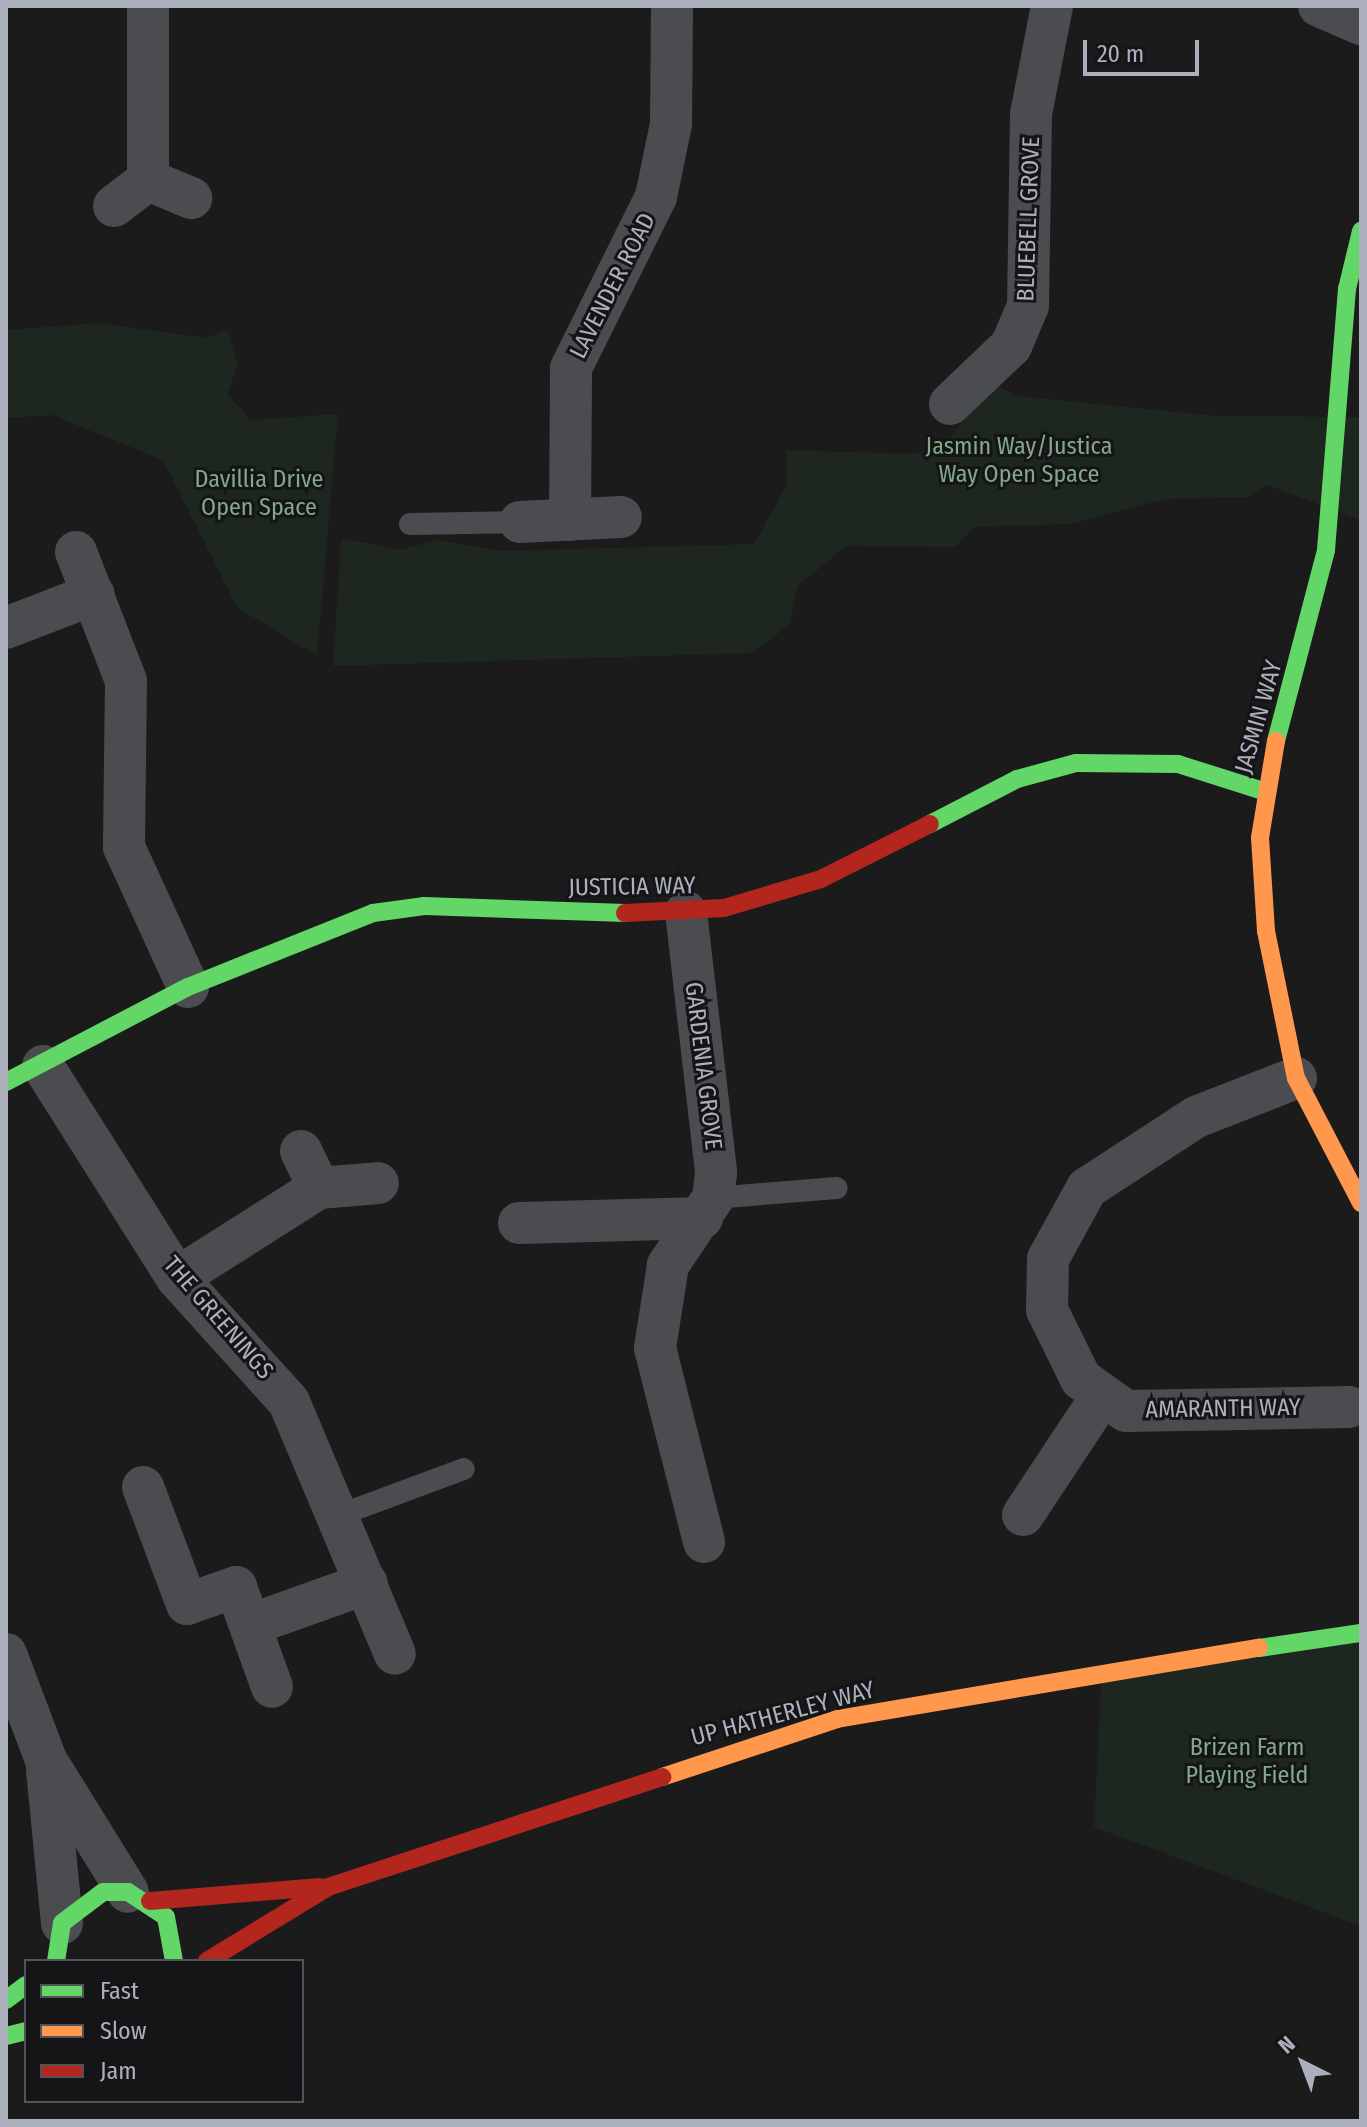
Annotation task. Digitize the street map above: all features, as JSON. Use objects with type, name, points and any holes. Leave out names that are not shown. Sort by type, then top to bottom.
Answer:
[{"type":"street","points":[[148,6],[148,180]]},
{"type":"street","name":"LAVENDER ROAD","points":[[570,520],[571,368],[656,197],[671,124],[672,6]]},
{"type":"street","name":"BLUEBELL GROVE","points":[[950,404],[1011,346],[1028,306],[1031,114],[1052,6]]},
{"type":"street","points":[[1319,6],[1361,24]]},
{"type":"street","points":[[148,180],[191,198]]},
{"type":"street","points":[[114,206],[148,180]]},
{"type":"street","name":"JASMIN WAY","points":[[1361,231],[1347,289],[1326,550],[1263,791],[1266,931],[1296,1078],[1361,1203]]},
{"type":"street","points":[[520,522],[621,517]]},
{"type":"street","points":[[76,552],[126,681],[124,847],[188,987]]},
{"type":"street","points":[[6,628],[94,594]]},
{"type":"street","name":"JUSTICIA WAY","points":[[6,1082],[43,1066],[188,987],[324,928],[397,908],[686,912],[821,879],[1017,779],[1076,763],[1178,764],[1263,791]]},
{"type":"street","name":"GARDENIA GROVE","points":[[686,912],[716,1157],[708,1208]]},
{"type":"street","name":"THE GREENINGS","points":[[43,1066],[177,1278],[289,1402],[340,1515],[395,1654]]},
{"type":"street","name":"AMARANTH WAY","points":[[1296,1078],[1196,1117],[1125,1159],[1068,1213],[1048,1259],[1047,1310],[1064,1357],[1101,1397],[1126,1411],[1349,1407]]},
{"type":"street","points":[[301,1151],[319,1188]]},
{"type":"street","points":[[177,1278],[319,1188],[378,1183]]},
{"type":"street","points":[[519,1223],[708,1208]]},
{"type":"street","points":[[704,1542],[706,1478],[659,1375],[654,1320],[668,1265],[708,1208]]},
{"type":"street","points":[[1023,1515],[1101,1397]]},
{"type":"street","points":[[143,1487],[187,1604],[236,1587],[272,1687]]},
{"type":"street","points":[[250,1625],[367,1583]]},
{"type":"street","name":"UP HATHERLEY WAY","points":[[210,1959],[328,1887],[837,1719],[1074,1674],[1361,1633]]},
{"type":"street","points":[[6,1654],[46,1760],[139,1897],[173,1933],[174,1959]]},
{"type":"street","points":[[45,1959],[58,1942],[46,1760]]},
{"type":"street","name":"UP HATHERLEY WAY","points":[[58,1942],[81,1902],[328,1887]]},
{"type":"street","points":[[6,2000],[24,1986]]},
{"type":"lane","points":[[410,524],[520,522]]},
{"type":"lane","points":[[708,1208],[837,1188]]},
{"type":"lane","points":[[340,1515],[464,1469]]},
{"type":"green space","name":"Davillia Drive Open Space","points":[[98,323],[207,338],[227,330],[238,364],[227,394],[251,420],[338,414],[317,656],[237,607],[163,460],[52,415],[6,418],[6,330]]},
{"type":"green space","name":"Jasmin Way/Justica Way Open Space","points":[[995,384],[1015,396],[1217,416],[1361,417],[1361,520],[1267,485],[1247,497],[1165,499],[1071,524],[973,527],[956,547],[846,546],[797,587],[790,625],[750,653],[333,666],[341,538],[400,550],[437,540],[502,551],[754,544],[786,487],[786,450],[913,454],[942,447]]},
{"type":"green space","name":"Brizen Farm Playing Field","points":[[1361,1633],[1361,1926],[1094,1827],[1102,1670]]},
{"type":"traffic: fast","points":[[1276,741],[1326,550],[1347,289],[1361,231]]},
{"type":"traffic: fast","points":[[930,824],[1017,779],[1076,763],[1178,764],[1263,791]]},
{"type":"traffic: fast","points":[[6,1082],[188,987],[373,913],[425,906],[625,913]]},
{"type":"traffic: fast","points":[[1259,1648],[1361,1633]]},
{"type":"traffic: fast","points":[[56,1959],[62,1923],[103,1892],[128,1892],[166,1917],[174,1959]]},
{"type":"traffic: fast","points":[[6,2000],[24,1986]]},
{"type":"traffic: fast","points":[[6,2036],[24,2032]]},
{"type":"traffic: slow","points":[[1276,741],[1260,838],[1266,931],[1296,1078],[1361,1203]]},
{"type":"traffic: slow","points":[[662,1777],[837,1719],[1259,1648]]},
{"type":"traffic: jam","points":[[625,913],[724,908],[821,879],[930,824]]},
{"type":"traffic: jam","points":[[210,1959],[328,1887],[662,1777]]},
{"type":"traffic: jam","points":[[150,1901],[319,1887]]}]
